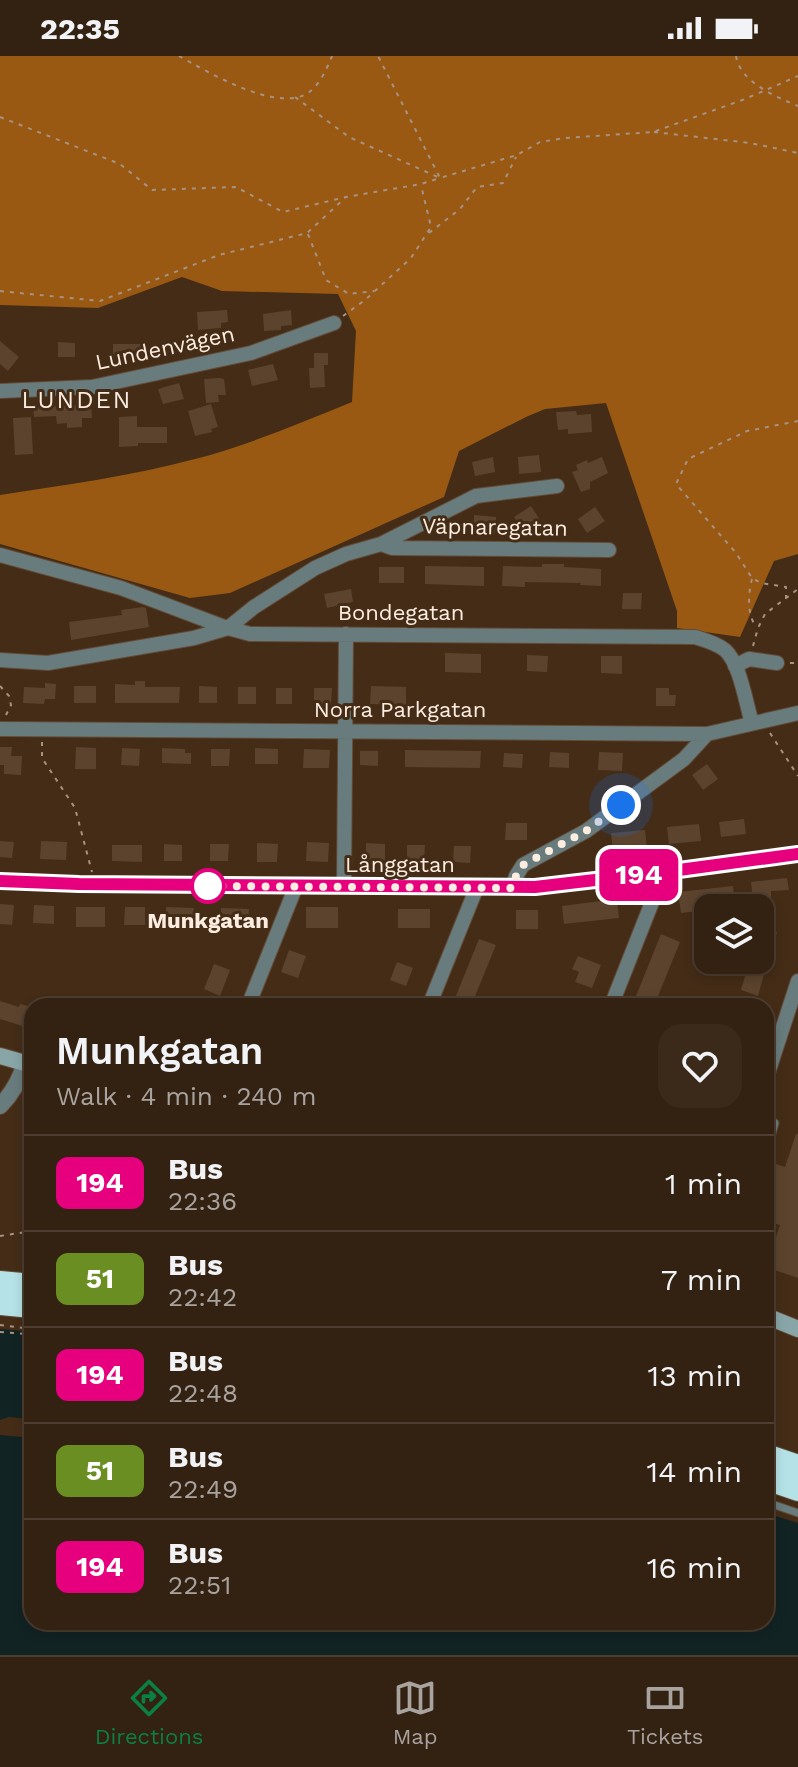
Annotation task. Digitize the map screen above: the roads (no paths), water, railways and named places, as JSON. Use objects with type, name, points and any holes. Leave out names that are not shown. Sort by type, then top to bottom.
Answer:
[{"type":"highway","points":[[0,1283],[24,1285]]},
{"type":"highway","points":[[0,1303],[24,1314]]},
{"type":"highway","points":[[774,1459],[798,1467]]},
{"type":"highway","points":[[774,1481],[798,1489]]},
{"type":"main road","points":[[0,1056],[24,1063]]},
{"type":"main road","points":[[774,1319],[798,1329]]},
{"type":"street","name":"Lundenvägen","points":[[0,391],[92,387],[251,353],[334,323]]},
{"type":"street","name":"Väpnaregatan","points":[[228,628],[254,607],[315,568],[346,554],[381,544],[476,496],[557,486]]},
{"type":"street","name":"Väpnaregatan","points":[[381,544],[392,548],[609,550]]},
{"type":"street","points":[[0,555],[121,588],[228,628]]},
{"type":"street","name":"Bondegatan","points":[[0,660],[48,663],[194,638],[228,628],[250,634],[695,637],[727,651],[735,666]]},
{"type":"street","points":[[344,886],[346,634]]},
{"type":"street","points":[[752,723],[735,666],[749,659],[777,663]]},
{"type":"street","name":"Norra Parkgatan","points":[[0,729],[707,734],[798,713]]},
{"type":"street","points":[[513,888],[523,865],[586,831],[684,759],[707,734]]},
{"type":"street","name":"Långgatan","points":[[0,881],[96,885],[513,888],[798,854]]},
{"type":"street","points":[[614,998],[664,872]]},
{"type":"street","points":[[251,998],[296,886]]},
{"type":"street","points":[[432,998],[477,887]]},
{"type":"street","points":[[774,1056],[797,988]]},
{"type":"street","points":[[0,1106],[24,1071]]},
{"type":"lane","points":[[774,1505],[798,1513]]},
{"type":"place","name":"Munkgatan","points":[[208,886]]},
{"type":"district","name":"LUNDEN","points":[[77,400]]}]
